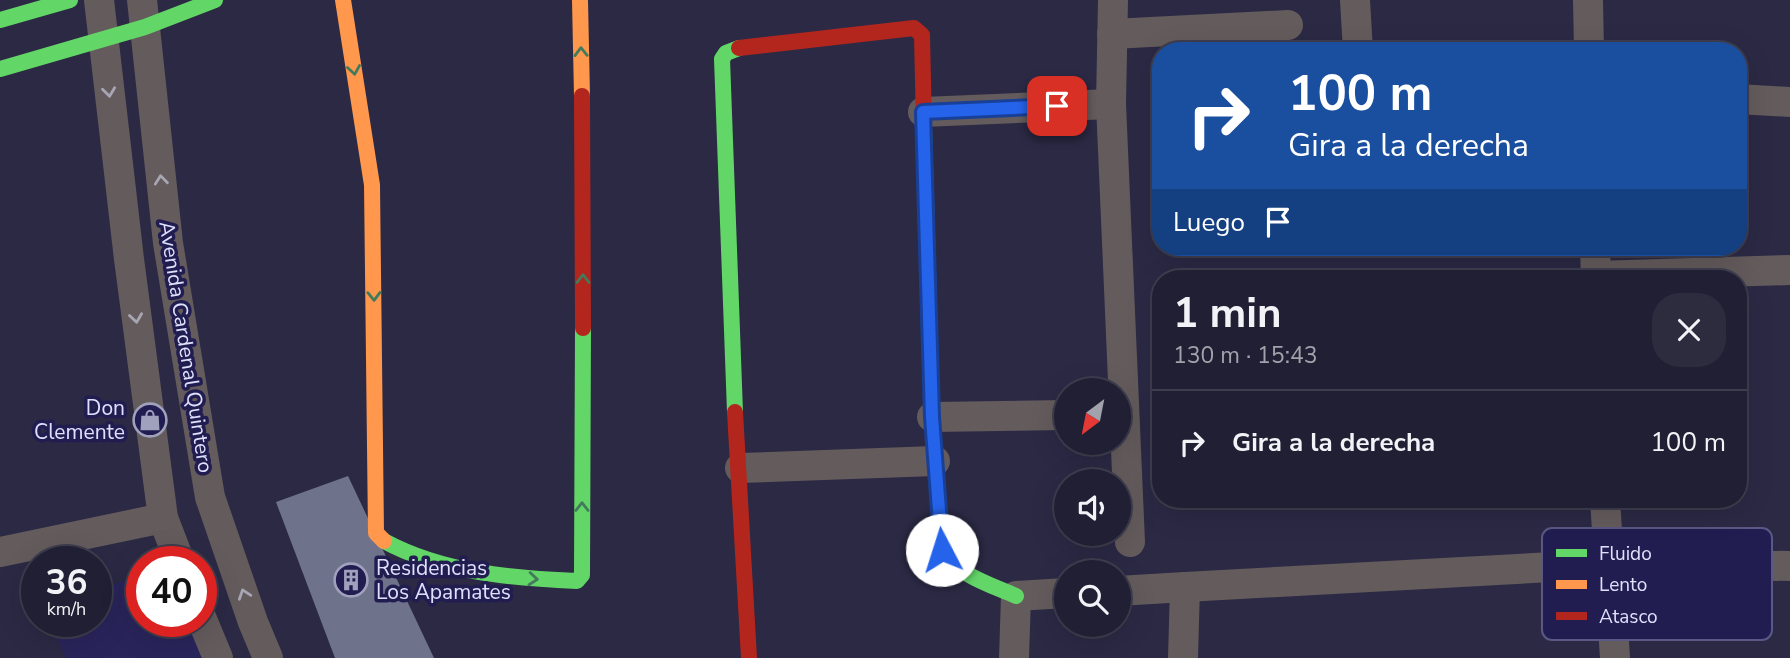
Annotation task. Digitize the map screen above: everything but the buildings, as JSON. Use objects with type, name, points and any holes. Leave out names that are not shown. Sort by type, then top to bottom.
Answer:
[{"type":"street","points":[[0,20],[70,0]]},
{"type":"street","name":"Avenida Cardenal Quintero","points":[[99,0],[129,260],[163,518],[174,546]]},
{"type":"street","points":[[0,69],[103,37],[143,13],[215,0]]},
{"type":"street","points":[[343,0],[372,185],[376,533],[382,541],[413,554],[479,572],[533,580],[577,581],[582,575],[584,208],[580,0]]},
{"type":"street","points":[[1113,0],[1111,104],[1121,378]]},
{"type":"street","points":[[1355,0],[1358,42]]},
{"type":"street","points":[[1588,0],[1589,42]]},
{"type":"street","name":"Avenida Cardenal Quintero","points":[[143,13],[168,243],[210,497],[268,658]]},
{"type":"street","points":[[1112,34],[1288,25]]},
{"type":"street","points":[[748,658],[731,335],[722,59],[733,49],[914,28],[922,35],[932,417],[942,550],[947,561],[956,567],[1016,596],[1054,594]]},
{"type":"street","points":[[1747,100],[1790,103]]},
{"type":"street","points":[[923,112],[1111,104]]},
{"type":"street","points":[[1747,272],[1790,270]]},
{"type":"street","points":[[932,417],[1054,415]]},
{"type":"street","points":[[740,468],[935,461]]},
{"type":"street","points":[[1605,508],[1606,528]]},
{"type":"street","points":[[0,552],[163,518]]},
{"type":"street","points":[[1772,566],[1790,566]]},
{"type":"street","points":[[1131,590],[1542,568]]},
{"type":"street","points":[[1183,658],[1185,587]]},
{"type":"street","points":[[1014,658],[1016,596]]},
{"type":"street","points":[[209,637],[218,658]]},
{"type":"street","points":[[1613,640],[1615,658]]},
{"type":"shaded area","points":[[126,581],[126,637],[206,637],[215,658],[66,658],[56,637],[112,637],[112,584]]},
{"type":"traffic: fast","points":[[0,20],[70,0]]},
{"type":"traffic: fast","points":[[0,69],[145,27],[215,0]]},
{"type":"traffic: fast","points":[[735,412],[722,59],[726,53],[739,48]]},
{"type":"traffic: fast","points":[[924,128],[932,417],[942,550],[966,573],[1016,596]]},
{"type":"traffic: fast","points":[[384,541],[430,560],[478,572],[577,581],[582,575],[583,328]]},
{"type":"traffic: slow","points":[[343,0],[372,185],[376,533],[384,541]]},
{"type":"traffic: slow","points":[[580,0],[582,96]]},
{"type":"traffic: jam","points":[[739,48],[914,28],[922,35],[924,128]]},
{"type":"traffic: jam","points":[[582,96],[583,328]]},
{"type":"traffic: jam","points":[[735,412],[749,658]]},
{"type":"place","name":"Don Clemente","points":[[150,420]]},
{"type":"place","name":"Residencias Los Apamates","points":[[351,580]]},
{"type":"route","points":[[942,550],[932,417],[923,112],[1057,106]]}]
